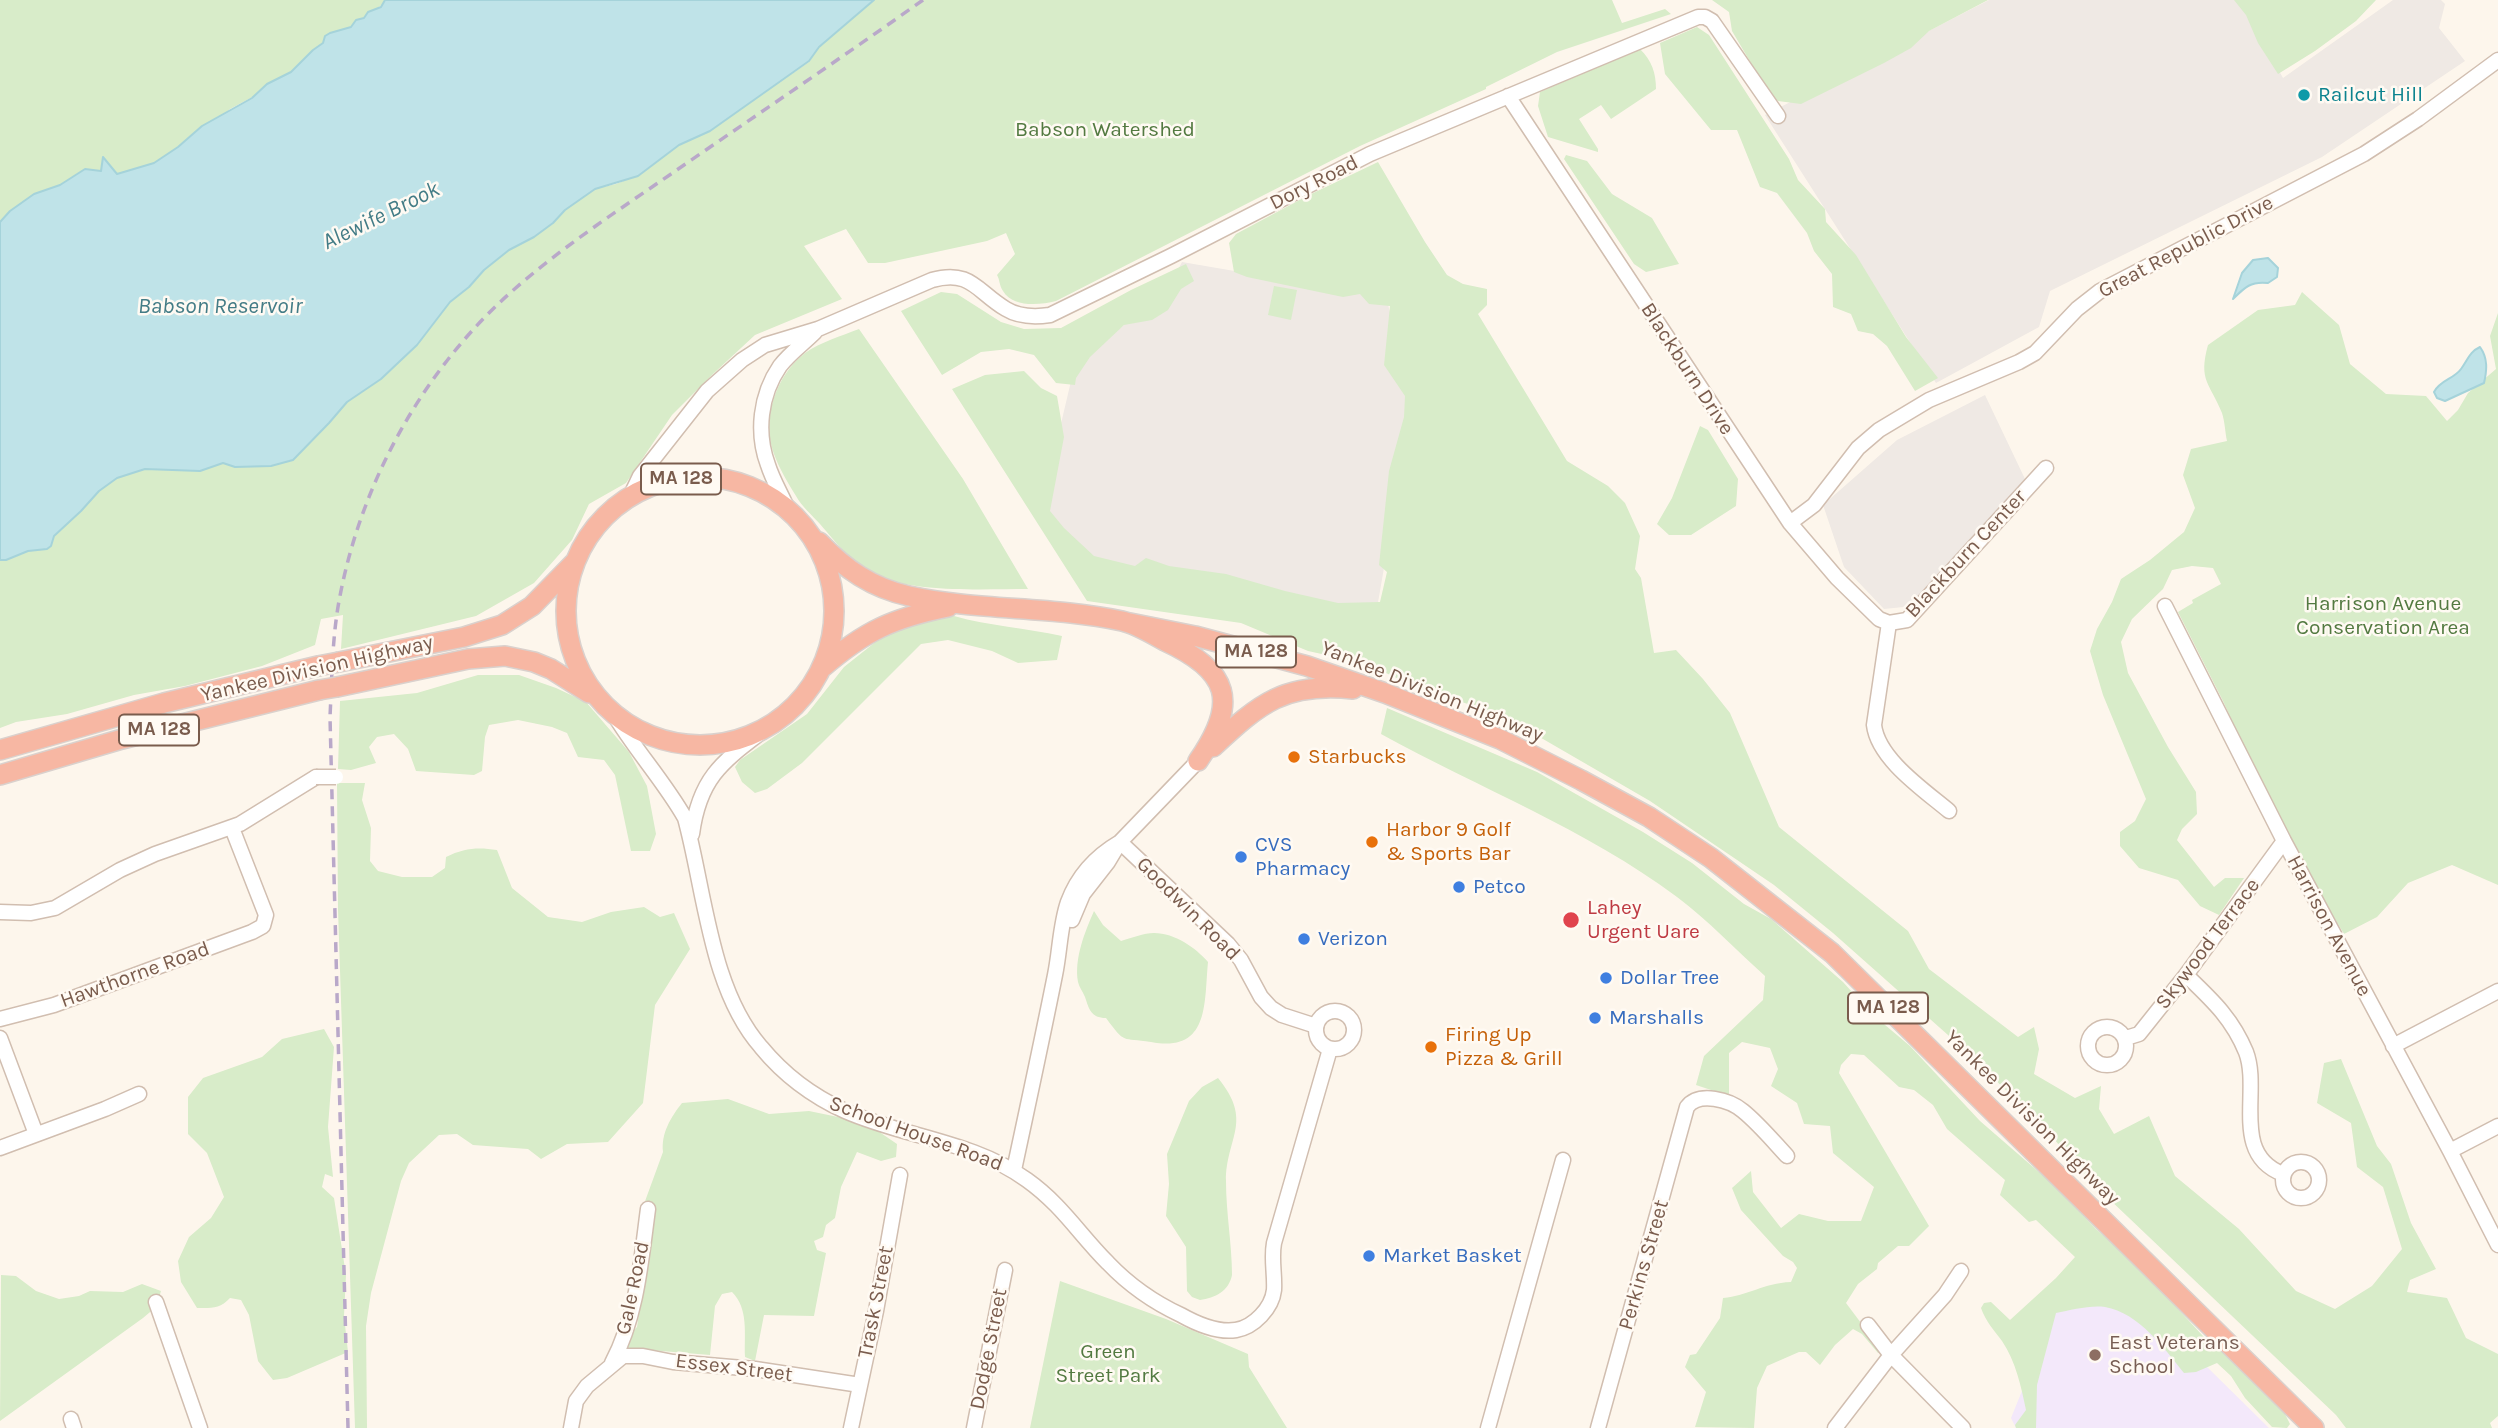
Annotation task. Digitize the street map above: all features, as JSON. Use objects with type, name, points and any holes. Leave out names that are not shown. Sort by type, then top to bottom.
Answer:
[{"type":"highway","name":"MA 128","points":[[575,562],[592,531],[611,510],[631,495],[665,482],[706,478],[747,486],[770,498],[788,510],[837,560],[859,577],[879,587],[909,596],[963,604],[1041,609],[1125,622]]},
{"type":"highway","points":[[806,529],[823,557],[832,587],[833,630],[821,668]]},
{"type":"highway","name":"Yankee Division Highway","points":[[0,750],[153,706],[318,666],[464,637],[502,625],[532,606],[575,562]]},
{"type":"highway","points":[[575,562],[566,603],[568,634],[575,660],[598,699]]},
{"type":"highway","name":"MA 128","points":[[598,699],[640,731],[662,739],[704,745],[731,741],[754,734],[787,713],[806,693],[821,668],[849,645],[885,625],[915,614],[963,604]]},
{"type":"highway","name":"Yankee Division Highway","points":[[1125,622],[1195,636],[1307,666],[1385,693],[1500,739],[1649,817],[1711,858],[1832,953],[2314,1428]]},
{"type":"highway","points":[[1125,622],[1192,654],[1214,674],[1223,694],[1223,710],[1218,728],[1198,761]]},
{"type":"highway","name":"Yankee Division Highway","points":[[0,775],[122,739],[328,689],[468,659],[505,656],[520,658],[551,669],[598,699]]},
{"type":"highway","points":[[1198,761],[1249,714],[1283,694],[1318,687],[1385,693]]},
{"type":"street","name":"Dory Road","points":[[631,495],[640,476],[722,376],[765,345],[818,329],[932,279],[945,276],[967,280],[1006,310],[1016,314],[1050,315],[1370,154],[1698,17],[1712,21],[1726,38],[1778,116]]},
{"type":"street","name":"Great Republic Drive","points":[[1790,523],[1814,505],[1858,448],[1879,430],[1929,400],[2035,353],[2077,309],[2100,291],[2364,153],[2418,119],[2498,60]]},
{"type":"street","name":"Blackburn Drive","points":[[1508,96],[1790,523],[1837,578],[1879,619],[1889,623]]},
{"type":"street","name":"Dory Road","points":[[788,510],[767,465],[763,446],[762,413],[771,382],[781,365],[818,329]]},
{"type":"street","name":"Blackburn Center","points":[[1949,811],[1901,770],[1875,735],[1874,726],[1889,623],[1907,620],[2046,468]]},
{"type":"street","name":"Harrison Avenue","points":[[2165,606],[2284,841],[2498,1245]]},
{"type":"street","name":"School House Road","points":[[613,713],[631,743],[685,818],[726,988],[739,1017],[768,1054],[791,1078],[846,1111],[985,1156],[1014,1170],[1043,1191],[1066,1213],[1107,1262],[1135,1289],[1197,1324],[1223,1331],[1239,1329],[1259,1317],[1273,1294],[1274,1243],[1330,1049]]},
{"type":"street","name":"School House Road","points":[[691,842],[697,806],[706,783],[723,763],[772,724]]},
{"type":"street","points":[[1014,1170],[1068,902],[1077,884],[1101,854],[1120,842],[1198,761]]},
{"type":"street","points":[[0,912],[31,913],[55,908],[120,870],[155,854],[232,828],[316,777],[336,777]]},
{"type":"street","name":"Hawthorne Road","points":[[0,1019],[54,1005],[252,932],[265,922],[266,915],[232,828]]},
{"type":"street","name":"Skywood Terrace","points":[[2126,1038],[2139,1034],[2186,975],[2284,841]]},
{"type":"street","name":"Goodwin Road","points":[[1120,842],[1228,944],[1241,960],[1261,997],[1271,1008],[1282,1015],[1316,1026]]},
{"type":"street","points":[[2186,975],[2228,1017],[2236,1031],[2247,1055],[2251,1074],[2249,1111],[2254,1146],[2263,1162],[2283,1174]]},
{"type":"street","points":[[2393,1046],[2498,991]]},
{"type":"street","points":[[1334,1011],[1351,1020],[1354,1032],[1343,1047],[1330,1049],[1320,1043],[1315,1032],[1322,1016],[1334,1011]]},
{"type":"street","points":[[0,1038],[36,1134]]},
{"type":"street","points":[[0,1147],[139,1094]]},
{"type":"street","name":"Perkins Street","points":[[1598,1428],[1690,1102],[1702,1097],[1740,1108],[1787,1156]]},
{"type":"street","points":[[2450,1151],[2498,1126]]},
{"type":"street","points":[[1488,1428],[1563,1160]]},
{"type":"street","name":"Trask Street","points":[[855,1427],[860,1385],[900,1175]]},
{"type":"street","name":"Gale Road","points":[[611,1364],[631,1315],[649,1209]]},
{"type":"street","name":"Dodge Street","points":[[974,1428],[1005,1270]]},
{"type":"street","points":[[1835,1428],[1891,1355],[1945,1295],[1961,1271]]},
{"type":"street","points":[[156,1301],[200,1428]]},
{"type":"street","points":[[1868,1325],[1891,1355],[1963,1428]]},
{"type":"street","name":"Essex Street","points":[[611,1364],[623,1356],[643,1356],[860,1385]]},
{"type":"street","points":[[571,1428],[576,1401],[587,1386],[611,1364]]},
{"type":"shaded area","points":[[1989,0],[2240,0],[2283,78],[2393,0],[2441,0],[2445,4],[2439,28],[2465,61],[2322,157],[2050,291],[2039,327],[1936,383],[1765,115]]},
{"type":"shaded area","points":[[1182,262],[1386,297],[1413,400],[1376,614],[1088,562],[1041,509],[1075,364],[1129,321],[1156,311]]},
{"type":"shaded area","points":[[1985,395],[2025,479],[1913,606],[1884,609],[1844,567],[1823,505],[1897,440]]},
{"type":"shaded area","name":"East Veterans School","points":[[2098,1276],[2203,1363],[2269,1428],[2016,1428],[2011,1418],[2026,1381],[2008,1351]]},
{"type":"green space","points":[[0,0],[388,0],[353,27],[325,38],[295,74],[230,109],[161,164],[148,165],[122,174],[101,171],[76,175],[60,185],[34,194],[10,211],[0,222]]},
{"type":"green space","name":"Babson Watershed","points":[[874,0],[1612,0],[1622,23],[1665,9],[1671,14],[1557,52],[1486,89],[1360,146],[1056,301],[1042,304],[1020,303],[1003,291],[997,275],[1015,254],[1006,233],[987,241],[885,263],[868,263],[846,229],[804,246],[842,299],[755,335],[672,415],[626,483],[589,504],[572,540],[534,583],[476,616],[341,649],[343,615],[321,619],[315,645],[262,666],[185,686],[134,695],[67,714],[16,722],[0,728],[0,560],[28,551],[47,549],[54,536],[99,491],[117,478],[141,469],[163,470],[344,405],[426,331],[450,302],[484,270],[509,250],[537,235],[565,210],[595,189],[631,178],[714,122],[717,125],[809,62],[819,47]]},
{"type":"green space","points":[[1712,0],[1988,0],[1929,31],[1911,48],[1801,104],[1778,101],[1768,92],[1732,31],[1729,12]]},
{"type":"green space","points":[[2234,0],[2376,0],[2356,21],[2278,74],[2258,43],[2246,15]]},
{"type":"green space","points":[[1697,27],[1709,35],[1789,159],[1798,180],[1825,209],[1826,222],[1856,255],[1906,337],[1938,378],[1915,391],[1887,346],[1873,334],[1858,331],[1851,314],[1833,307],[1832,274],[1814,251],[1807,233],[1777,193],[1760,187],[1737,130],[1711,130],[1665,74],[1660,43]]},
{"type":"green space","points":[[1640,49],[1652,67],[1656,89],[1611,119],[1601,105],[1579,119],[1598,152],[1548,137],[1538,106],[1540,92]]},
{"type":"green space","points":[[1566,155],[1587,161],[1612,194],[1652,218],[1679,264],[1646,272],[1634,264],[1564,159]]},
{"type":"green space","points":[[1378,162],[1447,275],[1463,284],[1487,289],[1487,305],[1478,314],[1567,461],[1608,486],[1625,503],[1640,536],[1635,569],[1641,578],[1654,653],[1676,650],[1730,713],[1779,827],[1908,931],[1929,969],[2018,1037],[2034,1027],[2039,1049],[2034,1074],[2075,1098],[2101,1086],[2099,1109],[2114,1134],[2149,1116],[2175,1176],[2239,1229],[2296,1291],[2335,1309],[2372,1286],[2402,1249],[2383,1187],[2357,1167],[2351,1123],[2317,1103],[2324,1063],[2341,1059],[2377,1146],[2391,1164],[2411,1223],[2436,1269],[2410,1280],[2407,1292],[2447,1298],[2466,1338],[2498,1354],[2498,1416],[2490,1423],[2492,1428],[2346,1428],[2336,1415],[2086,1177],[2044,1127],[1957,1043],[1833,933],[1774,885],[1650,801],[1543,739],[1471,705],[1418,688],[1367,664],[1308,651],[1241,623],[1087,601],[952,389],[985,375],[1024,371],[1041,388],[1057,396],[1064,437],[1050,511],[1094,556],[1135,566],[1146,558],[1169,566],[1226,574],[1338,603],[1380,602],[1387,572],[1379,565],[1389,471],[1404,417],[1405,396],[1384,365],[1390,306],[1369,304],[1360,294],[1343,297],[1234,272],[1229,243],[1236,234]]},
{"type":"green space","points":[[1186,264],[1194,281],[1181,289],[1168,310],[1152,320],[1124,325],[1090,357],[1076,378],[1075,385],[1056,383],[1034,355],[1009,349],[981,352],[942,375],[901,311],[941,292],[957,294],[1001,322],[1024,329],[1061,328]]},
{"type":"green space","points":[[1274,286],[1297,290],[1291,320],[1268,315]]},
{"type":"green space","name":"Harrison Avenue Conservation Area","points":[[2302,292],[2339,325],[2350,364],[2386,394],[2426,396],[2447,421],[2458,410],[2468,393],[2496,369],[2490,336],[2498,313],[2498,885],[2452,865],[2408,883],[2377,917],[2344,934],[2281,829],[2223,701],[2178,612],[2193,603],[2192,600],[2221,584],[2213,568],[2192,566],[2172,570],[2163,589],[2132,619],[2121,642],[2128,673],[2196,792],[2197,814],[2182,829],[2177,840],[2214,887],[2225,878],[2244,878],[2219,915],[2200,906],[2178,880],[2139,868],[2120,846],[2120,832],[2135,821],[2146,799],[2103,695],[2090,651],[2097,629],[2121,579],[2150,560],[2184,532],[2195,508],[2183,475],[2191,449],[2227,441],[2222,413],[2205,374],[2208,345],[2258,310],[2295,305]]},
{"type":"green space","points":[[859,329],[963,479],[1028,589],[933,588],[880,577],[847,554],[798,500],[778,465],[770,441],[770,412],[774,399],[786,373],[805,353],[824,342]]},
{"type":"green space","points":[[1700,426],[1708,430],[1738,479],[1736,506],[1691,535],[1669,535],[1657,524],[1672,498]]},
{"type":"green space","points":[[954,616],[1062,636],[1057,660],[1018,663],[992,651],[948,640],[921,644],[802,763],[767,789],[755,793],[742,782],[735,767],[740,760],[807,714],[844,667],[883,636],[916,623]]},
{"type":"green space","points":[[478,675],[519,675],[586,702],[629,752],[647,786],[656,834],[650,851],[631,851],[615,775],[604,760],[578,757],[567,733],[552,727],[518,720],[489,725],[485,737],[482,771],[474,775],[416,771],[408,749],[394,734],[377,737],[369,747],[376,763],[351,770],[338,769],[340,701],[417,693]]},
{"type":"green space","points":[[1387,708],[1537,772],[1643,832],[1692,863],[1744,904],[1771,919],[1843,982],[1872,1014],[1910,1046],[1980,1121],[2055,1186],[2096,1229],[2141,1269],[2203,1336],[2242,1368],[2285,1414],[2290,1424],[2287,1428],[2272,1427],[2245,1398],[2231,1376],[2217,1363],[2196,1372],[2184,1373],[2140,1324],[2117,1311],[2099,1307],[2056,1313],[2037,1385],[2036,1428],[2016,1428],[2015,1425],[2026,1410],[2017,1374],[2007,1349],[1981,1308],[1984,1303],[1991,1302],[2010,1320],[2075,1257],[2036,1220],[2029,1222],[2000,1195],[2005,1180],[1947,1129],[1933,1105],[1914,1090],[1899,1087],[1864,1055],[1851,1054],[1841,1065],[1839,1073],[1929,1226],[1909,1246],[1898,1246],[1878,1263],[1877,1269],[1858,1284],[1846,1303],[1882,1351],[1878,1353],[1862,1334],[1853,1329],[1835,1345],[1820,1365],[1806,1352],[1799,1352],[1767,1366],[1757,1388],[1754,1428],[1695,1427],[1706,1392],[1685,1367],[1690,1355],[1696,1354],[1720,1318],[1723,1298],[1791,1282],[1797,1268],[1741,1210],[1732,1188],[1751,1171],[1753,1192],[1781,1228],[1799,1214],[1828,1221],[1861,1221],[1874,1187],[1833,1153],[1830,1126],[1804,1124],[1797,1103],[1771,1086],[1778,1069],[1770,1048],[1742,1042],[1729,1053],[1729,1096],[1696,1085],[1704,1056],[1763,1000],[1765,976],[1700,915],[1606,850],[1381,734]]},
{"type":"green space","points":[[337,783],[365,783],[362,800],[371,828],[370,861],[378,871],[402,877],[432,877],[445,868],[446,857],[453,854],[471,849],[497,850],[512,888],[548,917],[582,922],[611,912],[644,907],[660,917],[674,913],[690,949],[655,1005],[643,1103],[608,1142],[567,1144],[541,1159],[528,1149],[473,1145],[457,1134],[439,1135],[409,1163],[401,1181],[371,1293],[366,1326],[367,1428],[355,1428],[338,909]]},
{"type":"green space","points":[[1094,911],[1103,925],[1121,941],[1146,934],[1162,934],[1184,942],[1208,962],[1204,1008],[1200,1021],[1194,1032],[1184,1040],[1170,1043],[1125,1038],[1106,1018],[1091,1012],[1077,973],[1081,945]]},
{"type":"green space","points":[[324,1029],[334,1047],[328,1127],[333,1177],[325,1174],[322,1187],[334,1198],[346,1275],[344,1316],[348,1352],[287,1378],[273,1380],[258,1361],[249,1315],[241,1300],[230,1298],[219,1306],[197,1308],[181,1282],[178,1261],[189,1237],[211,1218],[224,1197],[207,1153],[188,1134],[188,1097],[203,1078],[262,1057],[282,1039]]},
{"type":"green space","points":[[1218,1078],[1229,1093],[1236,1118],[1226,1181],[1232,1275],[1228,1285],[1220,1293],[1200,1300],[1187,1291],[1186,1247],[1166,1216],[1169,1184],[1167,1154],[1189,1101],[1202,1087]]},
{"type":"green space","points":[[728,1099],[769,1114],[809,1111],[872,1127],[897,1144],[896,1157],[881,1161],[857,1152],[841,1187],[835,1218],[826,1225],[823,1237],[814,1241],[817,1250],[826,1253],[814,1316],[764,1315],[755,1361],[745,1357],[743,1314],[732,1292],[722,1294],[715,1306],[710,1355],[625,1348],[628,1336],[637,1327],[655,1208],[644,1204],[663,1152],[668,1126],[682,1103]]},
{"type":"green space","points":[[1,1275],[16,1276],[36,1291],[59,1299],[90,1291],[123,1292],[142,1284],[161,1291],[156,1307],[143,1318],[0,1421]]},
{"type":"green space","name":"Green Street Park","points":[[1060,1281],[1166,1319],[1248,1354],[1249,1367],[1287,1428],[1030,1428]]},
{"type":"water","name":"Babson Reservoir","points":[[385,0],[874,0],[819,47],[809,61],[710,131],[679,145],[638,176],[595,189],[534,237],[509,250],[450,302],[417,345],[381,379],[347,402],[293,460],[271,466],[235,467],[223,463],[200,471],[145,469],[117,478],[99,491],[54,536],[47,549],[28,551],[0,560],[0,222],[10,211],[34,194],[60,185],[85,169],[101,171],[103,157],[117,174],[154,163],[202,126],[252,98],[267,84],[291,72],[323,43],[325,36],[351,27],[368,12],[381,7]]},
{"type":"water","points":[[2268,258],[2278,268],[2277,277],[2268,283],[2249,286],[2233,299],[2242,273],[2253,260]]},
{"type":"water","points":[[2480,347],[2486,364],[2484,383],[2445,401],[2437,398],[2434,392],[2437,388],[2458,372],[2471,354]]},
{"type":"railway","points":[[348,1428],[330,717],[337,611],[350,553],[364,511],[381,470],[424,393],[450,357],[510,293],[595,226],[923,0]]},
{"type":"place","name":"Railcut Hill","points":[[2304,95]]},
{"type":"place","name":"Starbucks","points":[[1294,757]]},
{"type":"place","name":"Harbor 9 Golf & Sports Bar","points":[[1372,842]]},
{"type":"place","name":"CVS Pharmacy","points":[[1241,857]]},
{"type":"place","name":"Petco","points":[[1459,887]]},
{"type":"place","name":"Lahey Urgent Uare","points":[[1571,920]]},
{"type":"place","name":"Verizon","points":[[1304,939]]},
{"type":"place","name":"Dollar Tree","points":[[1606,978]]},
{"type":"place","name":"Marshalls","points":[[1595,1018]]},
{"type":"place","name":"Firing Up Pizza & Grill","points":[[1431,1047]]},
{"type":"place","name":"Market Basket","points":[[1369,1256]]},
{"type":"place","name":"East Veterans School","points":[[2095,1355]]},
{"type":"water label","name":"Alewife Brook","points":[[381,216]]}]
